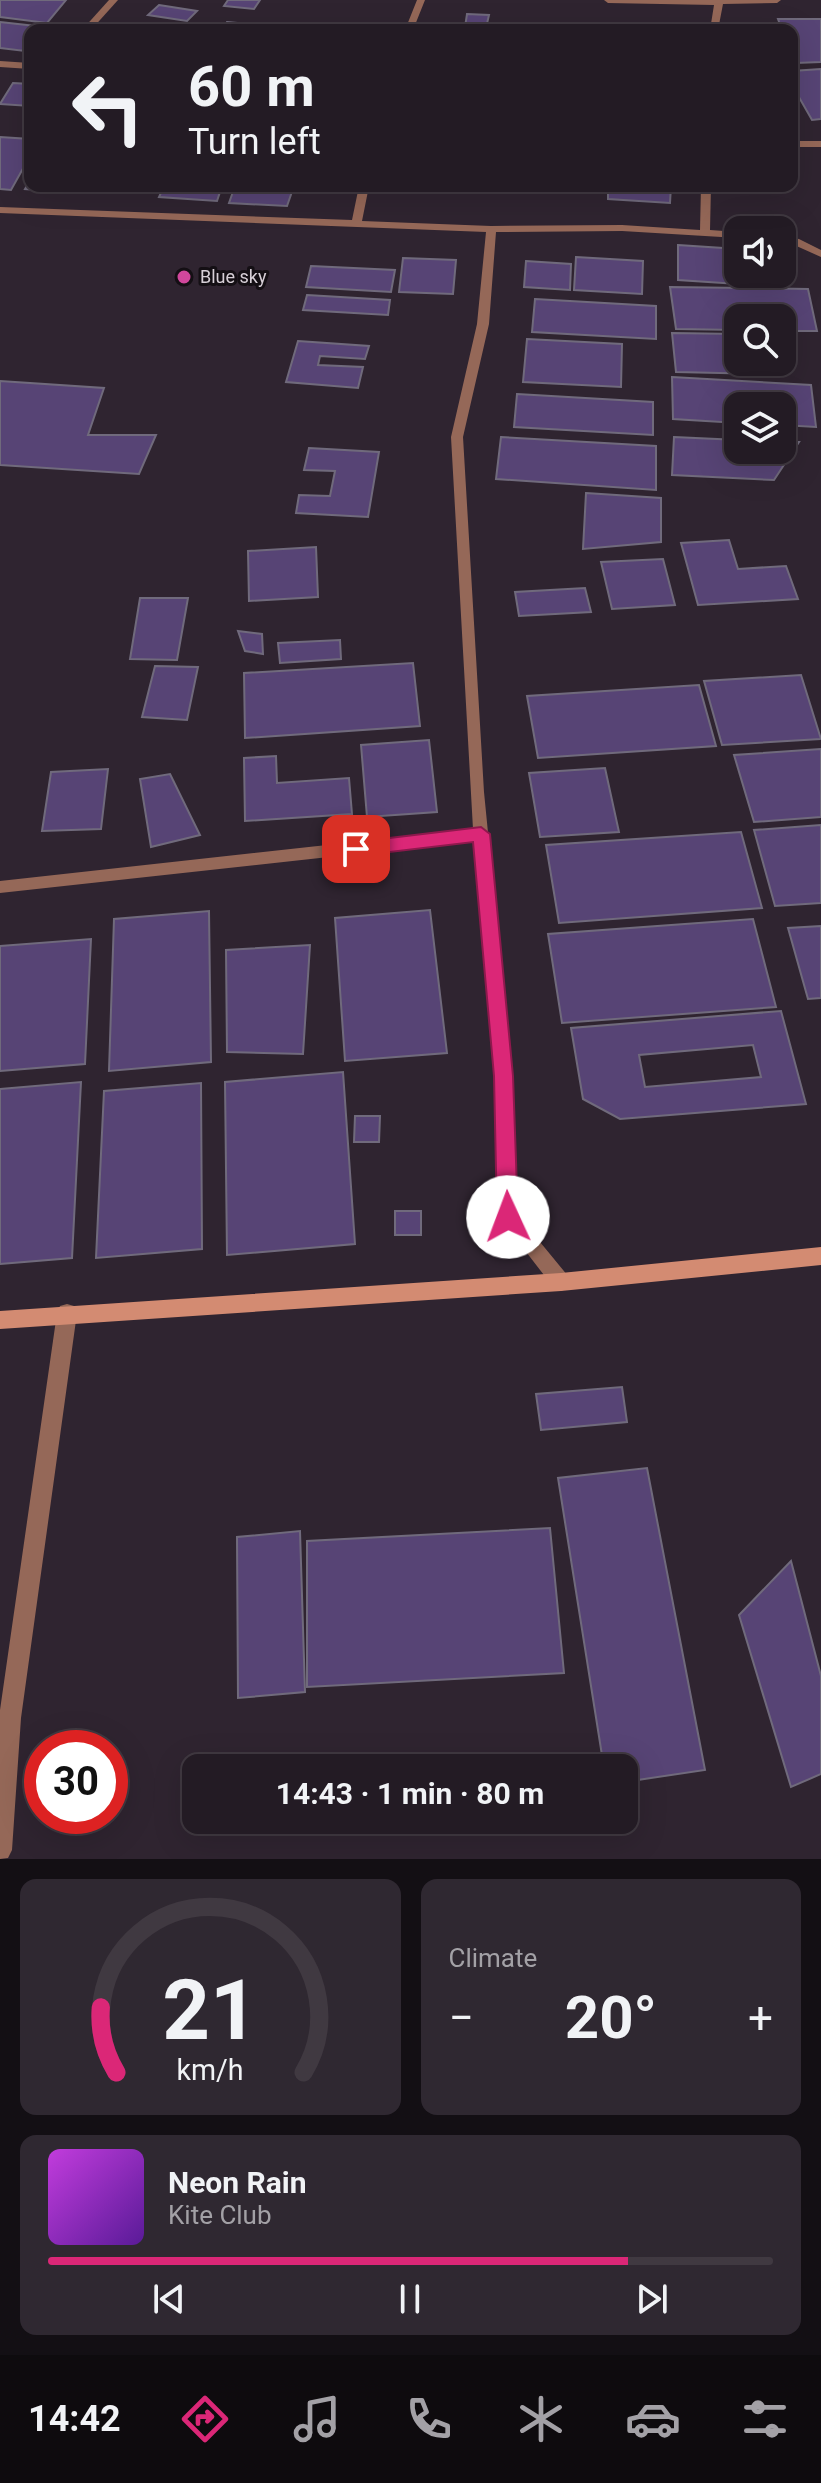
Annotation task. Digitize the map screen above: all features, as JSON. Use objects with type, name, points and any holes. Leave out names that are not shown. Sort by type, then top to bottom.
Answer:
[{"type":"main road","points":[[0,1320],[67,1313],[561,1282],[821,1256]]},
{"type":"street","points":[[92,24],[114,0]]},
{"type":"street","points":[[411,24],[421,0]]},
{"type":"street","points":[[608,0],[777,0]]},
{"type":"street","points":[[715,24],[718,1]]},
{"type":"street","points":[[0,64],[24,66]]},
{"type":"street","points":[[798,144],[821,144]]},
{"type":"street","points":[[356,224],[363,192]]},
{"type":"street","points":[[705,232],[706,192]]},
{"type":"street","points":[[0,210],[491,229],[622,228],[724,234]]},
{"type":"street","points":[[491,229],[483,324],[457,437],[481,834],[503,1076],[508,1217],[561,1282]]},
{"type":"street","points":[[796,242],[821,254]]},
{"type":"street","points":[[0,887],[481,834]]},
{"type":"street","points":[[0,1850],[10,1718],[67,1313]]},
{"type":"building","points":[[0,0],[66,0],[47,23],[0,17]]},
{"type":"building","points":[[228,0],[260,0],[254,9],[224,6]]},
{"type":"building","points":[[159,5],[197,11],[187,21],[148,15]]},
{"type":"building","points":[[467,14],[489,15],[487,24],[465,24]]},
{"type":"building","points":[[778,19],[821,19],[821,62],[798,63],[798,24],[780,24]]},
{"type":"building","points":[[0,22],[24,25],[24,51],[0,48]]},
{"type":"building","points":[[821,69],[821,119],[812,120],[798,96],[798,71]]},
{"type":"building","points":[[13,83],[24,84],[24,106],[0,104]]},
{"type":"building","points":[[0,137],[24,139],[24,167],[11,190],[0,189]]},
{"type":"building","points":[[161,192],[220,192],[217,201],[159,197]]},
{"type":"building","points":[[233,192],[292,192],[287,206],[229,203]]},
{"type":"building","points":[[608,192],[671,192],[670,203],[608,199]]},
{"type":"building","points":[[678,245],[724,248],[724,283],[678,280]]},
{"type":"building","points":[[576,257],[643,261],[642,294],[574,290]]},
{"type":"building","points":[[403,258],[456,260],[453,294],[399,292]]},
{"type":"building","points":[[526,261],[571,264],[570,290],[524,287]]},
{"type":"building","points":[[311,266],[395,270],[391,292],[306,287]]},
{"type":"building","points":[[670,287],[808,289],[817,331],[796,331],[796,304],[724,304],[724,330],[676,329]]},
{"type":"building","points":[[307,295],[390,300],[388,315],[303,310]]},
{"type":"building","points":[[535,299],[656,306],[656,339],[532,332]]},
{"type":"building","points":[[672,333],[724,334],[724,373],[676,372]]},
{"type":"building","points":[[527,339],[622,344],[621,387],[523,382]]},
{"type":"building","points":[[298,341],[369,346],[365,359],[320,356],[318,365],[363,367],[358,388],[286,382]]},
{"type":"building","points":[[672,377],[811,385],[816,427],[796,426],[796,392],[724,392],[724,422],[673,419]]},
{"type":"building","points":[[0,381],[104,388],[88,435],[156,435],[139,474],[0,465]]},
{"type":"building","points":[[517,394],[653,402],[653,435],[514,427]]},
{"type":"building","points":[[501,437],[656,446],[656,490],[496,479]]},
{"type":"building","points":[[674,437],[724,439],[724,464],[785,464],[774,480],[672,475]]},
{"type":"building","points":[[309,448],[379,452],[368,517],[296,513],[299,495],[330,496],[335,471],[304,470]]},
{"type":"building","points":[[586,493],[661,498],[661,542],[583,549]]},
{"type":"building","points":[[729,540],[738,569],[786,566],[798,599],[698,605],[681,543]]},
{"type":"building","points":[[316,547],[318,597],[249,601],[248,551]]},
{"type":"building","points":[[663,559],[675,605],[612,609],[601,562]]},
{"type":"building","points":[[585,588],[591,612],[519,616],[515,592]]},
{"type":"building","points":[[140,598],[188,598],[177,660],[130,659]]},
{"type":"building","points":[[238,631],[262,634],[263,654],[245,651]]},
{"type":"building","points":[[340,640],[341,659],[280,663],[278,643]]},
{"type":"building","points":[[413,663],[420,726],[245,738],[244,673]]},
{"type":"building","points":[[155,666],[198,667],[187,720],[142,717]]},
{"type":"building","points":[[801,675],[821,739],[722,745],[704,681]]},
{"type":"building","points":[[699,685],[716,746],[538,758],[527,696]]},
{"type":"building","points":[[429,740],[437,812],[367,817],[361,745]]},
{"type":"building","points":[[821,749],[821,817],[754,822],[734,755]]},
{"type":"building","points":[[276,756],[277,783],[349,778],[352,814],[245,821],[244,758]]},
{"type":"building","points":[[605,768],[619,832],[540,837],[529,773]]},
{"type":"building","points":[[108,769],[101,829],[42,831],[51,772]]},
{"type":"building","points":[[170,774],[200,835],[151,847],[140,779]]},
{"type":"building","points":[[821,825],[821,903],[775,906],[754,830]]},
{"type":"building","points":[[741,832],[762,908],[559,923],[546,845]]},
{"type":"building","points":[[430,910],[447,1053],[345,1061],[335,918]]},
{"type":"building","points":[[209,911],[211,1062],[109,1071],[114,919]]},
{"type":"building","points":[[753,919],[776,1007],[562,1023],[548,934]]},
{"type":"building","points":[[821,926],[821,998],[808,999],[788,928]]},
{"type":"building","points":[[91,939],[85,1064],[0,1071],[0,946]]},
{"type":"building","points":[[310,945],[303,1054],[227,1052],[226,950]]},
{"type":"building","points":[[781,1011],[806,1104],[620,1119],[583,1099],[571,1028]],"holes":[[[753,1045],[761,1077],[645,1087],[639,1055]]]},
{"type":"building","points":[[343,1072],[355,1244],[227,1255],[225,1082]]},
{"type":"building","points":[[81,1082],[72,1258],[0,1264],[0,1089]]},
{"type":"building","points":[[201,1083],[202,1249],[96,1258],[104,1091]]},
{"type":"building","points":[[355,1116],[380,1116],[379,1142],[354,1142]]},
{"type":"building","points":[[395,1211],[421,1211],[421,1235],[395,1235]]},
{"type":"building","points":[[622,1387],[627,1422],[541,1430],[536,1394]]},
{"type":"building","points":[[647,1468],[705,1770],[638,1780],[638,1754],[602,1754],[558,1478]]},
{"type":"building","points":[[550,1528],[564,1673],[307,1687],[307,1541]]},
{"type":"building","points":[[300,1531],[305,1692],[238,1698],[237,1537]]},
{"type":"building","points":[[791,1561],[821,1676],[821,1774],[791,1787],[739,1615]]},
{"type":"place","name":"Blue sky","points":[[184,277]]},
{"type":"route","points":[[356,849],[481,834],[503,1076],[508,1217]]}]
